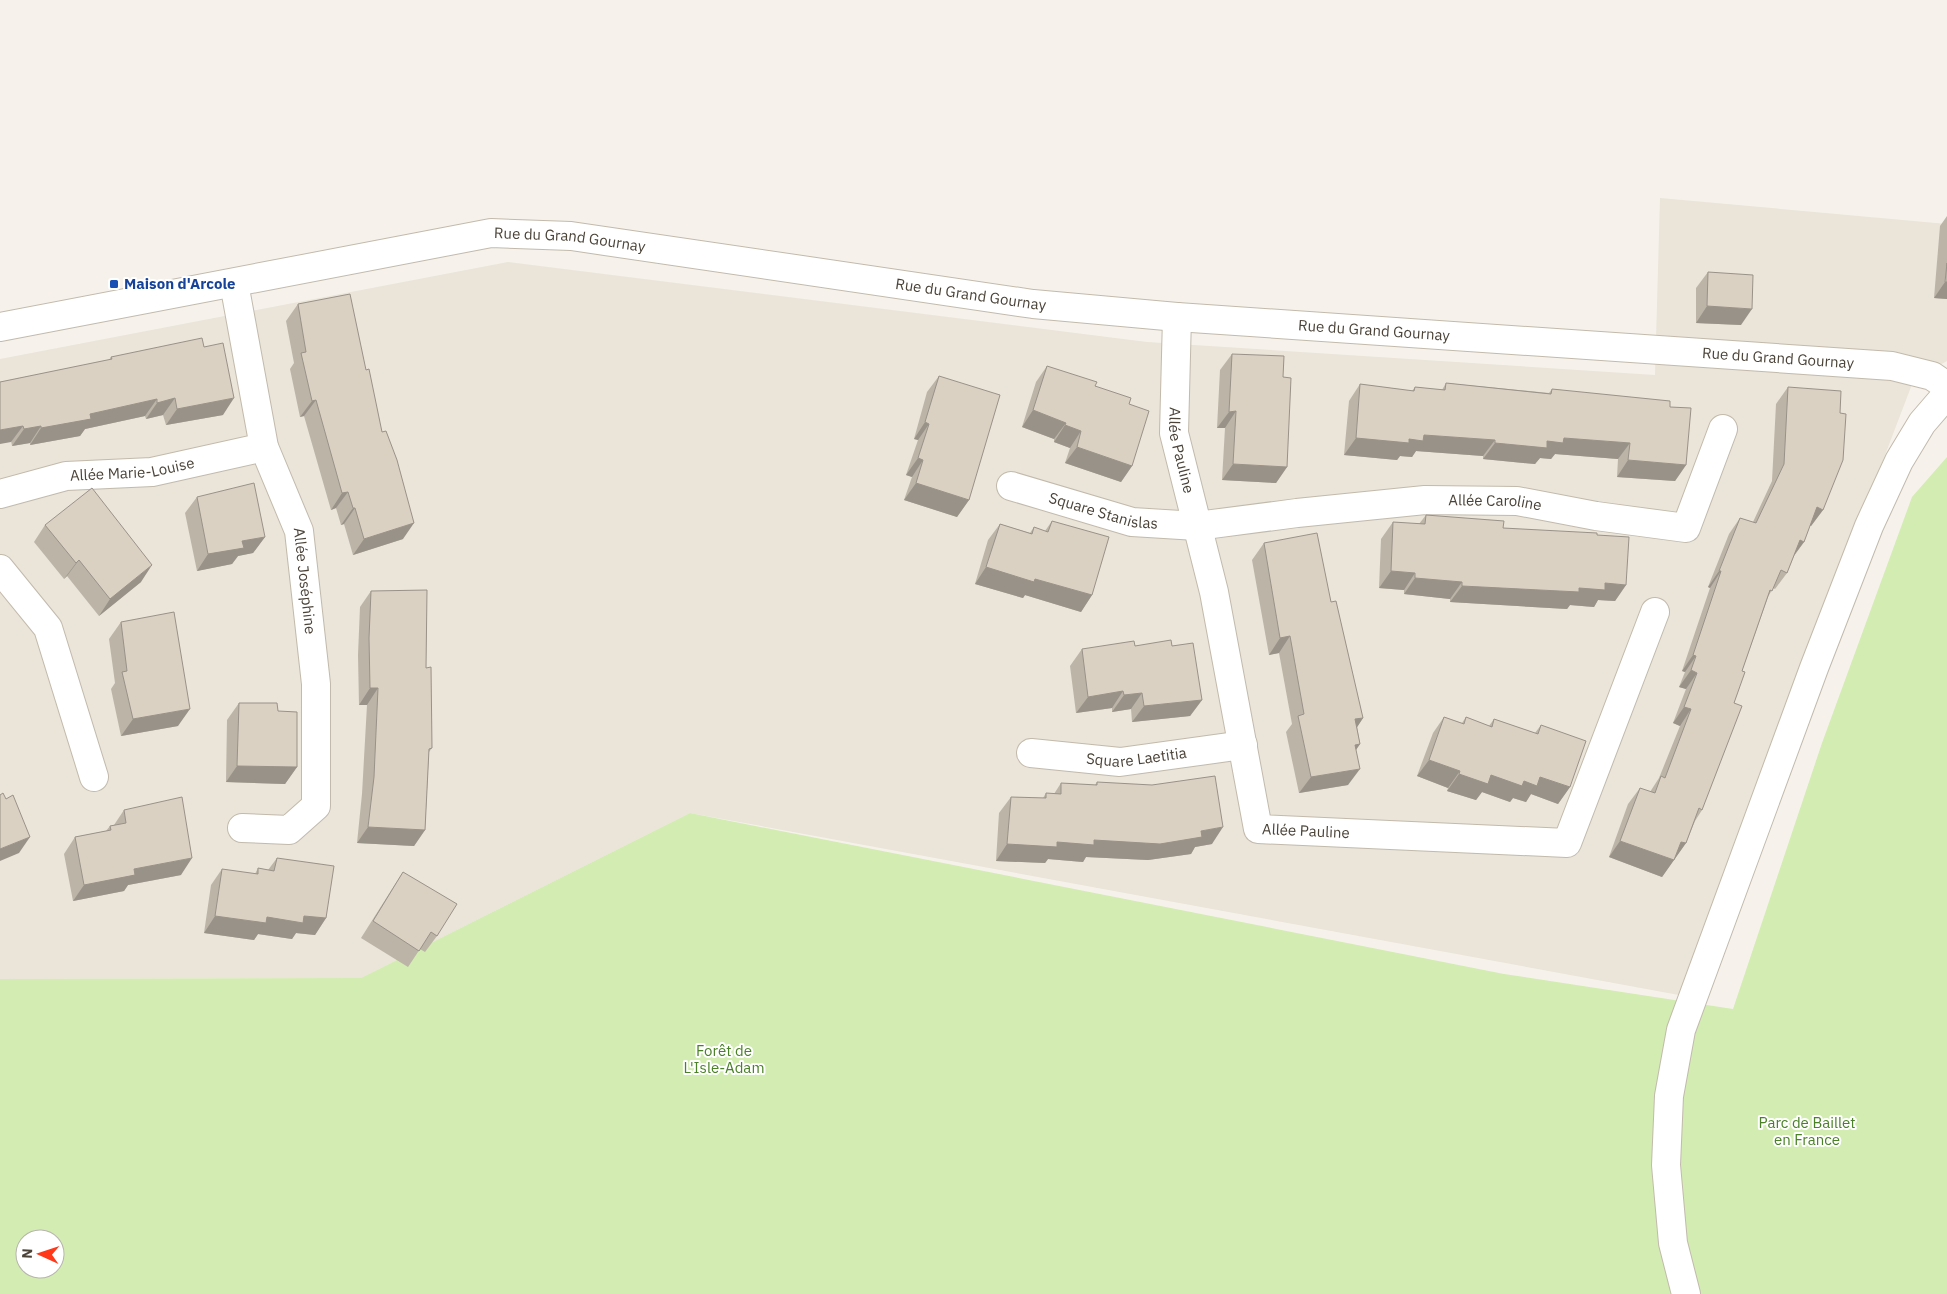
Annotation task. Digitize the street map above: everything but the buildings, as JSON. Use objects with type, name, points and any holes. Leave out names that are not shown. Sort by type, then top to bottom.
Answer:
[{"type":"street","name":"Rue du Grand Gournay","points":[[0,327],[491,232],[571,236],[1032,304],[1177,316],[1892,366],[1932,376],[1947,386]]},
{"type":"street","name":"Allée Joséphine","points":[[234,283],[264,447],[299,531],[316,684],[316,806],[289,830],[242,828]]},
{"type":"street","name":"Allée Pauline","points":[[1177,316],[1174,433],[1214,592],[1258,829],[1567,842],[1655,612]]},
{"type":"street","points":[[1686,1294],[1673,1243],[1666,1165],[1669,1096],[1681,1030],[1814,668],[1869,526],[1899,461],[1922,423],[1947,394]]},
{"type":"street","name":"Allée Caroline","points":[[1198,526],[1297,513],[1434,500],[1517,501],[1596,516],[1686,528],[1723,429]]},
{"type":"street","name":"Allée Marie-Louise","points":[[0,494],[66,476],[152,472],[264,447]]},
{"type":"street","name":"Square Stanislas","points":[[1011,486],[1132,522],[1198,526]]},
{"type":"street","points":[[0,569],[48,628],[94,777]]},
{"type":"street","name":"Square Laetitia","points":[[1030,753],[1120,762],[1243,745]]},
{"type":"shaded area","points":[[1660,198],[1947,224],[1947,361],[1914,379],[1679,995],[690,813],[361,978],[0,979],[0,359],[508,262],[1147,342],[1655,375]]},
{"type":"green space","name":"Forêt de L'Isle-Adam","points":[[1947,457],[1947,1294],[0,1294],[0,979],[361,978],[690,813],[1504,974],[1733,1009],[1822,743],[1912,497]]},
{"type":"place","name":"Maison d'Arcole","points":[[114,284]]},
{"type":"park label","name":"Parc de Baillet en France","points":[[1807,1132]]}]
